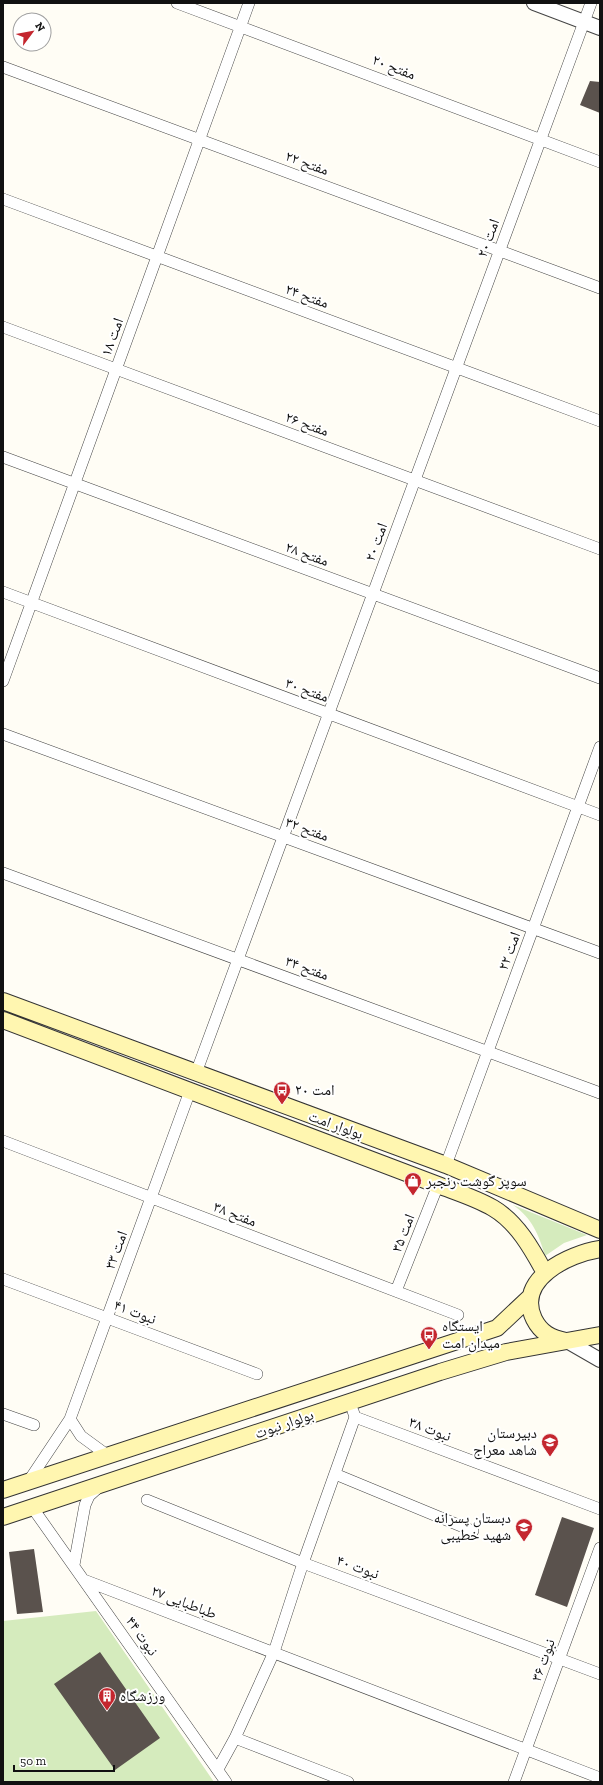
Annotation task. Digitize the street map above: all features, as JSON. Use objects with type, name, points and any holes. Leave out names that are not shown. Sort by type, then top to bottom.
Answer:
[{"type":"main road","name":"بولوار امت","points":[[3,1001],[446,1165],[600,1230]]},
{"type":"main road","name":"بولوار امت","points":[[3,1020],[438,1185],[493,1208],[516,1228],[530,1246],[545,1273]]},
{"type":"main road","points":[[567,1341],[551,1338],[538,1327],[531,1312],[531,1296],[536,1283],[545,1273],[566,1259],[600,1249]]},
{"type":"main road","name":"بولوار نبوت","points":[[3,1490],[497,1328],[531,1296]]},
{"type":"main road","name":"بولوار نبوت","points":[[3,1517],[350,1401],[506,1352],[600,1335]]},
{"type":"street","name":"مفتح ۲۰","points":[[177,3],[600,162]]},
{"type":"street","name":"امت ۱۸","points":[[3,681],[249,3]]},
{"type":"street","points":[[534,3],[600,28]]},
{"type":"street","name":"امت ۲۰","points":[[196,1073],[591,3]]},
{"type":"street","name":"مفتح ۲۲","points":[[3,67],[600,288]]},
{"type":"street","name":"مفتح ۲۴","points":[[3,199],[600,421]]},
{"type":"street","name":"مفتح ۲۶","points":[[3,327],[600,549]]},
{"type":"street","name":"مفتح ۲۸","points":[[3,457],[600,678]]},
{"type":"street","name":"مفتح ۳۰","points":[[3,592],[600,815]]},
{"type":"street","name":"مفتح ۳۲","points":[[3,734],[600,953]]},
{"type":"street","name":"امت ۲۲","points":[[446,1165],[600,747]]},
{"type":"street","name":"مفتح ۳۴","points":[[3,872],[600,1093]]},
{"type":"street","name":"امت ۳۳","points":[[28,1482],[70,1419],[190,1091]]},
{"type":"street","name":"مفتح ۳۸","points":[[3,1141],[151,1199],[458,1314]]},
{"type":"street","name":"امت ۳۵","points":[[396,1291],[438,1185]]},
{"type":"street","name":"نبوت ۴۱","points":[[3,1279],[257,1374]]},
{"type":"street","points":[[567,1341],[600,1360]]},
{"type":"street","points":[[218,1769],[235,1738],[274,1652],[303,1563],[355,1417],[350,1401]]},
{"type":"street","points":[[3,1414],[34,1425]]},
{"type":"street","name":"نبوت ۳۸","points":[[355,1417],[600,1510]]},
{"type":"street","points":[[70,1419],[82,1436],[107,1455]]},
{"type":"street","points":[[335,1474],[473,1531]]},
{"type":"street","points":[[74,1565],[85,1505],[89,1496],[102,1485]]},
{"type":"street","name":"نبوت ۴۰","points":[[147,1500],[303,1563],[600,1674]]},
{"type":"street","name":"نبوت ۴۴","points":[[32,1508],[74,1565],[226,1782]]},
{"type":"street","name":"نبوت ۳۶","points":[[514,1782],[600,1548]]},
{"type":"street","name":"طباطبایی ۲۷","points":[[84,1580],[274,1652],[525,1751],[600,1778]]},
{"type":"street","points":[[235,1738],[348,1782]]},
{"type":"green space","points":[[513,1205],[587,1235],[564,1243],[545,1256],[540,1241],[530,1221]]},
{"type":"green space","points":[[96,1611],[214,1782],[3,1782],[3,1621]]},
{"type":"building","points":[[590,81],[600,82],[600,113],[580,105]]},
{"type":"building","points":[[562,1517],[594,1528],[567,1607],[535,1595]]},
{"type":"building","points":[[34,1549],[43,1612],[17,1614],[9,1552]]},
{"type":"building","name":"ورزشگاه","points":[[100,1652],[160,1738],[115,1770],[54,1684]]},
{"type":"place","name":"امت ۲۰","points":[[282,1105]]},
{"type":"place","name":"سوپر گوشت رنجبر","points":[[413,1196]]},
{"type":"place","name":"ایستگاه میدان امت","points":[[429,1350]]},
{"type":"place","name":"دبیرستان شاهد معراج","points":[[550,1457]]},
{"type":"place","name":"دبستان پسرانه شهید خطیبی","points":[[524,1542]]},
{"type":"place","name":"ورزشگاه","points":[[107,1711]]}]
